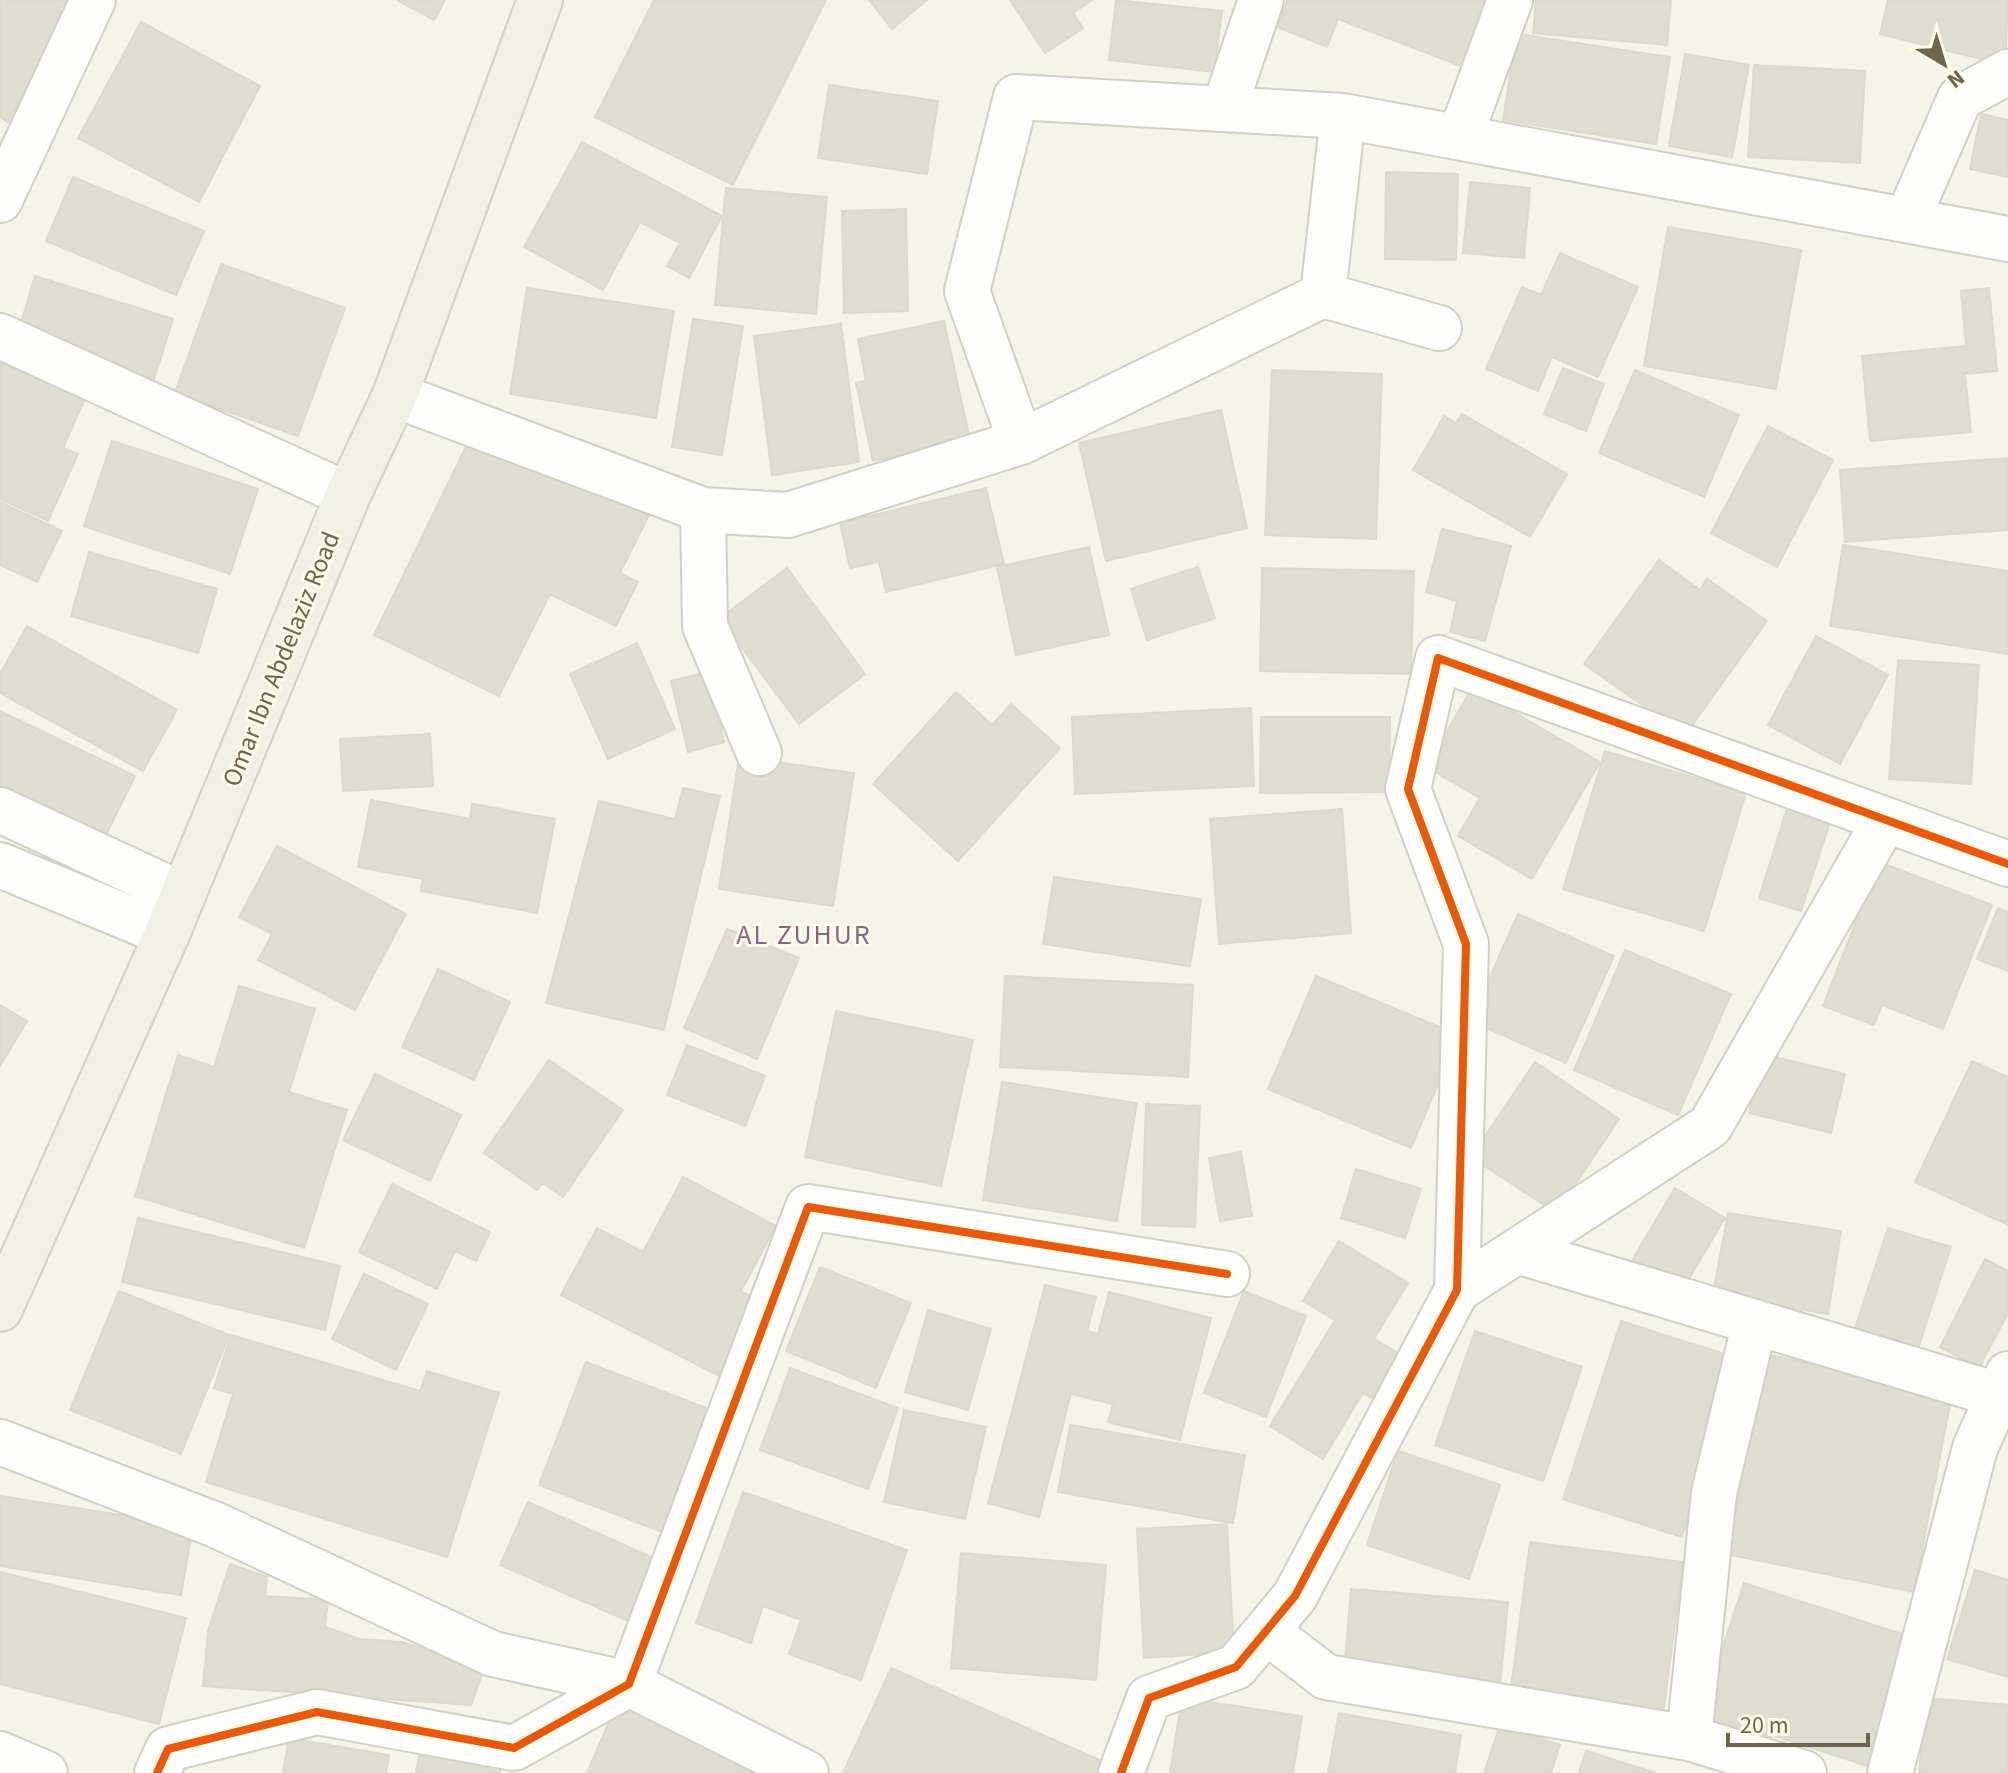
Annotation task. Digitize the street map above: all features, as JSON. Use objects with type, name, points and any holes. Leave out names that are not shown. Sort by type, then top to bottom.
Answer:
[{"type":"main road","name":"Omar Ibn Abdelaziz Road","points":[[0,1309],[175,914],[348,495],[395,395],[540,0]]},
{"type":"street","points":[[0,200],[93,0]]},
{"type":"street","points":[[1224,109],[1261,0]]},
{"type":"street","points":[[1460,137],[1510,0]]},
{"type":"street","points":[[1907,220],[1960,98],[2008,72]]},
{"type":"street","points":[[1021,442],[967,291],[1016,97],[1343,116],[2008,239]]},
{"type":"street","points":[[1323,295],[1343,116]]},
{"type":"street","points":[[395,395],[703,510],[788,515],[1021,442],[1323,295],[1439,328]]},
{"type":"street","points":[[0,336],[348,495]]},
{"type":"street","points":[[703,510],[705,626],[759,753]]},
{"type":"street","points":[[1121,1773],[1149,1698],[1236,1667],[1295,1596],[1457,1290],[1466,944],[1408,789],[1438,658],[1884,822],[2008,864]]},
{"type":"street","points":[[0,810],[175,914]]},
{"type":"street","points":[[1457,1290],[1710,1126],[1884,822]]},
{"type":"street","points":[[0,865],[175,914]]},
{"type":"street","points":[[157,1773],[168,1749],[317,1712],[514,1748],[629,1684],[808,1207],[1227,1274]]},
{"type":"street","points":[[1517,1251],[1755,1322],[2003,1384],[1975,1448],[1890,1773]]},
{"type":"street","points":[[1689,1738],[1714,1493],[1755,1322]]},
{"type":"street","points":[[0,1442],[216,1525],[493,1654],[629,1684],[799,1771]]},
{"type":"street","points":[[1266,1631],[1326,1677],[1689,1738],[1804,1773]]},
{"type":"street","points":[[0,1754],[45,1773]]},
{"type":"building","points":[[0,0],[64,0],[71,4],[8,122],[0,117]]},
{"type":"building","points":[[397,0],[445,0],[434,20]]},
{"type":"building","points":[[654,0],[826,0],[733,185],[595,117]]},
{"type":"building","points":[[869,0],[927,0],[892,29]]},
{"type":"building","points":[[1010,0],[1092,0],[1073,13],[1083,28],[1045,53]]},
{"type":"building","points":[[1116,0],[1222,11],[1214,72],[1109,60]]},
{"type":"building","points":[[1288,0],[1502,0],[1474,71],[1338,19],[1327,47],[1277,27]]},
{"type":"building","points":[[1536,0],[1671,0],[1667,45],[1533,33]]},
{"type":"building","points":[[1888,0],[2008,0],[2005,65],[1880,34]]},
{"type":"building","points":[[141,22],[260,86],[199,202],[78,138]]},
{"type":"building","points":[[1517,34],[1670,57],[1656,144],[1503,120]]},
{"type":"building","points":[[1685,54],[1749,65],[1732,157],[1669,146]]},
{"type":"building","points":[[1754,65],[1865,71],[1860,163],[1748,157]]},
{"type":"building","points":[[829,85],[938,101],[927,174],[818,158]]},
{"type":"building","points":[[1981,114],[2008,120],[2008,177],[1970,169]]},
{"type":"building","points":[[582,142],[722,216],[689,278],[667,266],[680,243],[640,222],[603,290],[524,247]]},
{"type":"building","points":[[1386,172],[1458,174],[1456,260],[1385,259]]},
{"type":"building","points":[[73,177],[204,231],[176,295],[46,241]]},
{"type":"building","points":[[1470,182],[1530,188],[1524,258],[1463,253]]},
{"type":"building","points":[[726,188],[827,197],[816,314],[715,305]]},
{"type":"building","points":[[906,209],[908,311],[844,313],[842,211]]},
{"type":"building","points":[[1668,227],[1801,250],[1776,389],[1644,366]]},
{"type":"building","points":[[1560,253],[1638,287],[1598,377],[1552,357],[1538,391],[1486,369],[1522,287],[1541,295]]},
{"type":"building","points":[[221,264],[345,308],[298,436],[175,393]]},
{"type":"building","points":[[35,276],[173,319],[154,379],[17,336]]},
{"type":"building","points":[[527,288],[674,311],[656,418],[510,394]]},
{"type":"building","points":[[1989,288],[1997,371],[1965,374],[1971,432],[1870,441],[1862,356],[1966,346],[1961,291]]},
{"type":"building","points":[[693,319],[743,326],[722,455],[672,447]]},
{"type":"building","points":[[944,321],[970,440],[873,461],[856,383],[866,381],[858,339]]},
{"type":"building","points":[[841,324],[859,462],[772,475],[754,336]]},
{"type":"building","points":[[0,337],[92,383],[63,448],[78,454],[48,521],[0,499]]},
{"type":"building","points":[[1563,368],[1604,384],[1586,431],[1544,414]]},
{"type":"building","points":[[1272,370],[1382,374],[1376,539],[1265,535]]},
{"type":"building","points":[[1635,370],[1739,415],[1704,497],[1599,453]]},
{"type":"building","points":[[1221,410],[1247,528],[1106,561],[1079,443]]},
{"type":"building","points":[[1462,414],[1567,474],[1530,537],[1413,470],[1444,416],[1456,423]]},
{"type":"building","points":[[477,424],[652,509],[620,573],[638,582],[616,626],[550,594],[499,696],[374,635]]},
{"type":"building","points":[[1768,426],[1833,460],[1777,567],[1711,533]]},
{"type":"building","points":[[112,441],[258,489],[230,574],[84,526]]},
{"type":"building","points":[[2008,458],[2008,530],[1845,542],[1840,470]]},
{"type":"building","points":[[986,488],[1004,564],[886,592],[879,562],[850,568],[840,523]]},
{"type":"building","points":[[0,502],[62,531],[37,582],[0,565]]},
{"type":"building","points":[[1442,529],[1511,546],[1485,641],[1450,632],[1457,601],[1426,592]]},
{"type":"building","points":[[1843,545],[2008,571],[2008,654],[1830,626]]},
{"type":"building","points":[[1089,547],[1109,635],[1016,655],[997,567]]},
{"type":"building","points":[[89,552],[217,589],[198,653],[71,616]]},
{"type":"building","points":[[1659,560],[1700,590],[1707,579],[1767,621],[1685,735],[1584,664]]},
{"type":"building","points":[[1198,567],[1215,618],[1147,640],[1131,589]]},
{"type":"building","points":[[787,568],[865,674],[799,724],[720,618]]},
{"type":"building","points":[[1262,568],[1414,571],[1411,674],[1260,671]]},
{"type":"building","points":[[27,626],[177,710],[143,771],[0,693],[0,674]]},
{"type":"building","points":[[1816,636],[1888,675],[1840,764],[1768,725]]},
{"type":"building","points":[[637,643],[675,729],[608,759],[570,674]]},
{"type":"building","points":[[1898,660],[1979,665],[1971,784],[1889,779]]},
{"type":"building","points":[[708,672],[724,742],[688,752],[671,681]]},
{"type":"building","points":[[1472,688],[1600,762],[1532,879],[1458,836],[1480,798],[1426,767]]},
{"type":"building","points":[[956,692],[992,725],[1011,704],[1060,748],[958,861],[873,784]]},
{"type":"building","points":[[1251,708],[1254,786],[1075,794],[1072,717]]},
{"type":"building","points":[[0,711],[135,776],[99,849],[0,801]]},
{"type":"building","points":[[1261,717],[1390,717],[1389,792],[1260,793]]},
{"type":"building","points":[[430,734],[433,786],[343,791],[340,739]]},
{"type":"building","points":[[1605,751],[1746,793],[1704,931],[1563,889]]},
{"type":"building","points":[[739,757],[854,773],[833,906],[719,889]]},
{"type":"building","points":[[683,788],[720,796],[664,1030],[546,1003],[599,801],[675,819]]},
{"type":"building","points":[[371,800],[470,819],[472,804],[555,819],[537,913],[421,891],[423,879],[358,867]]},
{"type":"building","points":[[1789,802],[1832,816],[1801,911],[1759,898]]},
{"type":"building","points":[[1342,809],[1351,933],[1219,944],[1210,819]]},
{"type":"building","points":[[277,846],[406,914],[355,1010],[258,960],[272,934],[239,917]]},
{"type":"building","points":[[1879,862],[1992,905],[1943,1029],[1882,1005],[1874,1025],[1823,1006]]},
{"type":"building","points":[[1054,877],[1201,899],[1190,966],[1043,944]]},
{"type":"building","points":[[1998,908],[2008,912],[2008,971],[1977,959]]},
{"type":"building","points":[[1518,914],[1614,956],[1566,1063],[1470,1021]]},
{"type":"building","points":[[727,929],[799,958],[757,1059],[684,1028]]},
{"type":"building","points":[[1625,950],[1731,994],[1678,1115],[1574,1070]]},
{"type":"building","points":[[438,969],[510,1002],[474,1080],[402,1047]]},
{"type":"building","points":[[1005,976],[1193,985],[1188,1077],[1000,1067]]},
{"type":"building","points":[[1316,976],[1459,1035],[1411,1148],[1268,1089]]},
{"type":"building","points":[[239,986],[315,1009],[289,1092],[347,1110],[304,1248],[135,1196],[178,1055],[214,1067]]},
{"type":"building","points":[[0,1005],[27,1021],[0,1066]]},
{"type":"building","points":[[836,1011],[973,1040],[941,1186],[805,1157]]},
{"type":"building","points":[[687,1045],[765,1076],[745,1126],[667,1095]]},
{"type":"building","points":[[1763,1054],[1845,1074],[1831,1133],[1749,1113]]},
{"type":"building","points":[[549,1060],[623,1110],[563,1197],[543,1183],[537,1190],[484,1153]]},
{"type":"building","points":[[1972,1061],[2008,1077],[2008,1225],[1915,1182]]},
{"type":"building","points":[[1535,1062],[1619,1119],[1556,1213],[1471,1157]]},
{"type":"building","points":[[375,1074],[461,1115],[430,1181],[343,1140]]},
{"type":"building","points":[[1002,1082],[1137,1103],[1117,1221],[983,1200]]},
{"type":"building","points":[[1146,1104],[1200,1106],[1195,1227],[1142,1225]]},
{"type":"building","points":[[1241,1152],[1252,1216],[1220,1221],[1209,1158]]},
{"type":"building","points":[[1356,1169],[1421,1189],[1405,1238],[1341,1218]]},
{"type":"building","points":[[683,1177],[776,1226],[741,1291],[763,1303],[723,1378],[561,1295],[597,1228],[643,1252]]},
{"type":"building","points":[[392,1184],[490,1232],[476,1261],[455,1251],[437,1289],[359,1252]]},
{"type":"building","points":[[1675,1188],[1725,1218],[1683,1289],[1633,1259]]},
{"type":"building","points":[[1728,1213],[1841,1231],[1828,1314],[1713,1295]]},
{"type":"building","points":[[138,1218],[340,1266],[325,1330],[122,1282]]},
{"type":"building","points":[[1888,1228],[1951,1247],[1918,1348],[1855,1328]]},
{"type":"building","points":[[1339,1241],[1408,1283],[1374,1339],[1405,1357],[1378,1402],[1363,1393],[1323,1459],[1270,1426],[1335,1320],[1303,1301]]},
{"type":"building","points":[[1985,1259],[2008,1271],[2008,1313],[1979,1368],[1940,1347]]},
{"type":"building","points":[[820,1267],[911,1303],[876,1388],[786,1351]]},
{"type":"building","points":[[364,1274],[428,1304],[396,1370],[332,1339]]},
{"type":"building","points":[[1045,1285],[1096,1297],[1087,1331],[1098,1334],[1109,1292],[1211,1318],[1180,1440],[1108,1422],[1113,1404],[1071,1394],[1039,1517],[988,1503]]},
{"type":"building","points":[[119,1291],[229,1335],[181,1454],[70,1410]]},
{"type":"building","points":[[1244,1291],[1306,1316],[1266,1417],[1204,1393]]},
{"type":"building","points":[[928,1310],[991,1329],[968,1410],[905,1392]]},
{"type":"building","points":[[1621,1321],[1727,1355],[1705,1425],[1716,1428],[1682,1537],[1563,1499]]},
{"type":"building","points":[[1475,1331],[1582,1367],[1543,1481],[1435,1445]]},
{"type":"building","points":[[231,1335],[420,1391],[427,1371],[499,1393],[447,1557],[206,1482],[233,1394],[214,1388]]},
{"type":"building","points":[[1766,1354],[1952,1394],[1914,1592],[1726,1554]]},
{"type":"building","points":[[586,1362],[725,1415],[678,1538],[539,1485]]},
{"type":"building","points":[[790,1368],[898,1408],[868,1489],[760,1450]]},
{"type":"building","points":[[904,1410],[986,1427],[965,1519],[884,1502]]},
{"type":"building","points":[[1070,1425],[1245,1455],[1233,1523],[1058,1492]]},
{"type":"building","points":[[1398,1451],[1500,1485],[1469,1579],[1367,1545]]},
{"type":"building","points":[[743,1492],[907,1550],[861,1680],[789,1654],[801,1620],[763,1606],[751,1643],[696,1623]]},
{"type":"building","points":[[0,1496],[193,1526],[181,1595],[0,1566]]},
{"type":"building","points":[[528,1502],[658,1560],[630,1622],[500,1565]]},
{"type":"building","points":[[1227,1524],[1234,1652],[1144,1658],[1137,1529]]},
{"type":"building","points":[[1530,1542],[1683,1562],[1663,1715],[1510,1696]]},
{"type":"building","points":[[961,1553],[1106,1565],[1096,1680],[951,1668]]},
{"type":"building","points":[[230,1564],[267,1577],[265,1596],[328,1600],[325,1627],[360,1639],[402,1642],[451,1658],[487,1661],[471,1705],[203,1686],[208,1631]]},
{"type":"building","points":[[1975,1570],[2008,1580],[2008,1677],[1947,1659]]},
{"type":"building","points":[[0,1572],[186,1618],[159,1724],[0,1684]]},
{"type":"building","points":[[1744,1583],[1908,1636],[1870,1767],[1772,1735],[1769,1742],[1699,1719]]},
{"type":"building","points":[[1351,1589],[1508,1602],[1500,1686],[1344,1674]]},
{"type":"building","points":[[891,1668],[1113,1766],[1110,1773],[843,1773]]},
{"type":"building","points":[[621,1694],[759,1758],[752,1773],[587,1773]]},
{"type":"building","points":[[1182,1698],[1302,1716],[1293,1773],[1170,1773]]},
{"type":"building","points":[[1926,1698],[2008,1705],[2008,1773],[1919,1773]]},
{"type":"building","points":[[1339,1713],[1461,1735],[1455,1773],[1328,1773]]},
{"type":"building","points":[[1500,1725],[1560,1745],[1551,1773],[1484,1773]]},
{"type":"building","points":[[289,1738],[389,1755],[386,1773],[283,1773]]},
{"type":"building","points":[[1586,1751],[1656,1773],[1579,1773]]},
{"type":"building","points":[[419,1755],[501,1767],[500,1773],[416,1773]]},
{"type":"cycle path","points":[[1121,1773],[1149,1698],[1236,1667],[1295,1596],[1457,1290],[1466,944],[1408,789],[1438,658],[2008,864]]},
{"type":"cycle path","points":[[157,1773],[168,1749],[317,1712],[514,1748],[629,1684],[808,1207],[1227,1274]]},
{"type":"district","name":"AL ZUHUR","points":[[804,935]]}]
